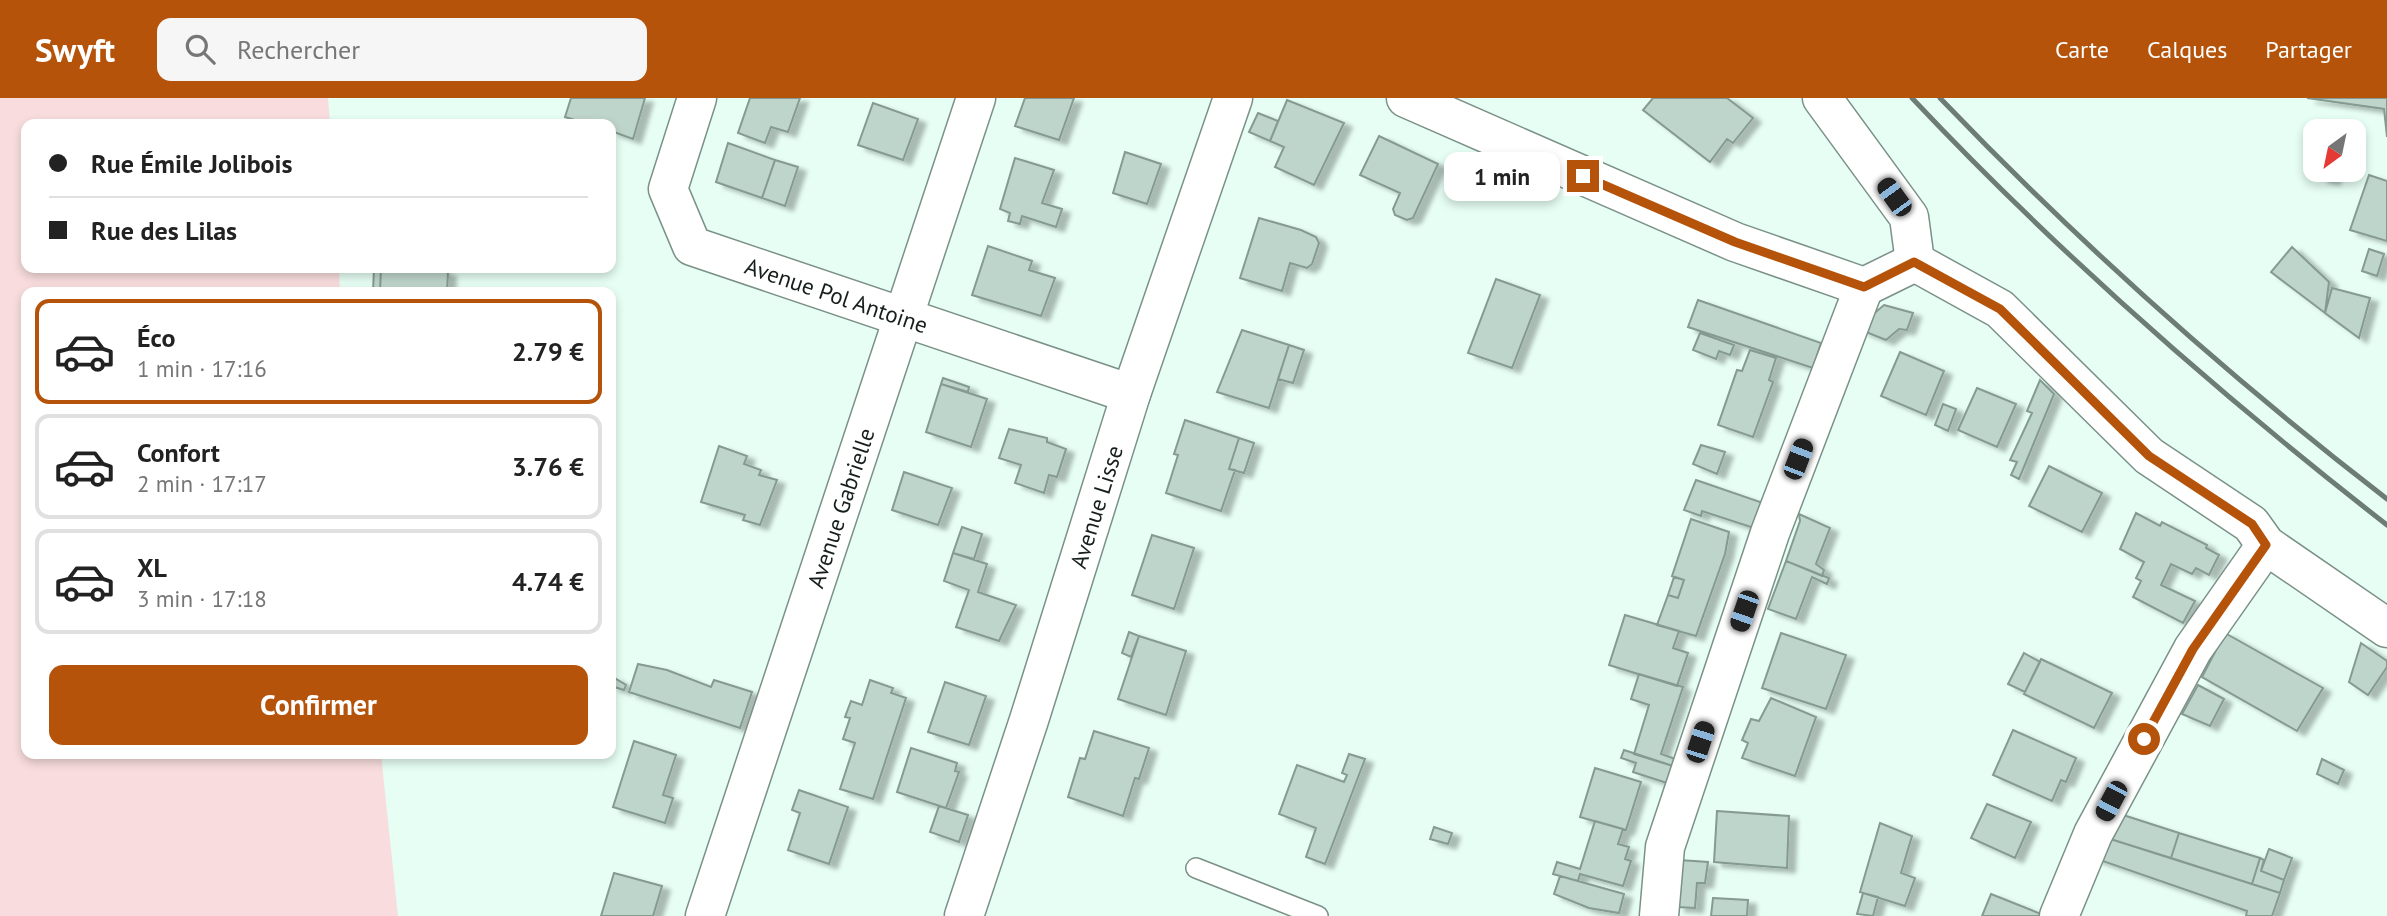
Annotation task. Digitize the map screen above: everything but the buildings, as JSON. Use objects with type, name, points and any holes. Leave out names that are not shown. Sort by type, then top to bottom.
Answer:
[{"type":"street","name":"Avenue Pol Antoine","points":[[697,98],[668,189],[692,246],[904,320],[1131,394]]},
{"type":"street","name":"Avenue Gabrielle","points":[[705,916],[976,98]]},
{"type":"street","name":"Avenue Lisse","points":[[964,916],[1029,720],[1131,394],[1233,98]]},
{"type":"street","points":[[1406,98],[1735,242],[1864,287]]},
{"type":"street","points":[[1822,98],[1909,217],[1914,262]]},
{"type":"street","points":[[1659,916],[1665,847],[1770,533],[1864,287],[1914,262]]},
{"type":"street","points":[[1914,262],[2000,309],[2149,456],[2252,524],[2266,545],[2387,628]]},
{"type":"street","points":[[2059,916],[2093,834],[2193,649],[2266,545]]},
{"type":"lane","points":[[1196,868],[1318,916]]},
{"type":"shaded area","points":[[0,98],[328,98],[330,119],[21,119],[21,273],[339,273],[340,287],[21,287],[21,759],[382,759],[398,916],[0,916]]},
{"type":"railway","points":[[1912,98],[2082,267],[2262,425],[2387,525]]},
{"type":"railway","points":[[1940,98],[2046,205],[2156,307],[2270,405],[2387,499]]},
{"type":"route","points":[[1583,176],[1735,242],[1864,287],[1914,262],[2000,309],[2149,456],[2252,524],[2266,545],[2193,649],[2144,739]]}]
